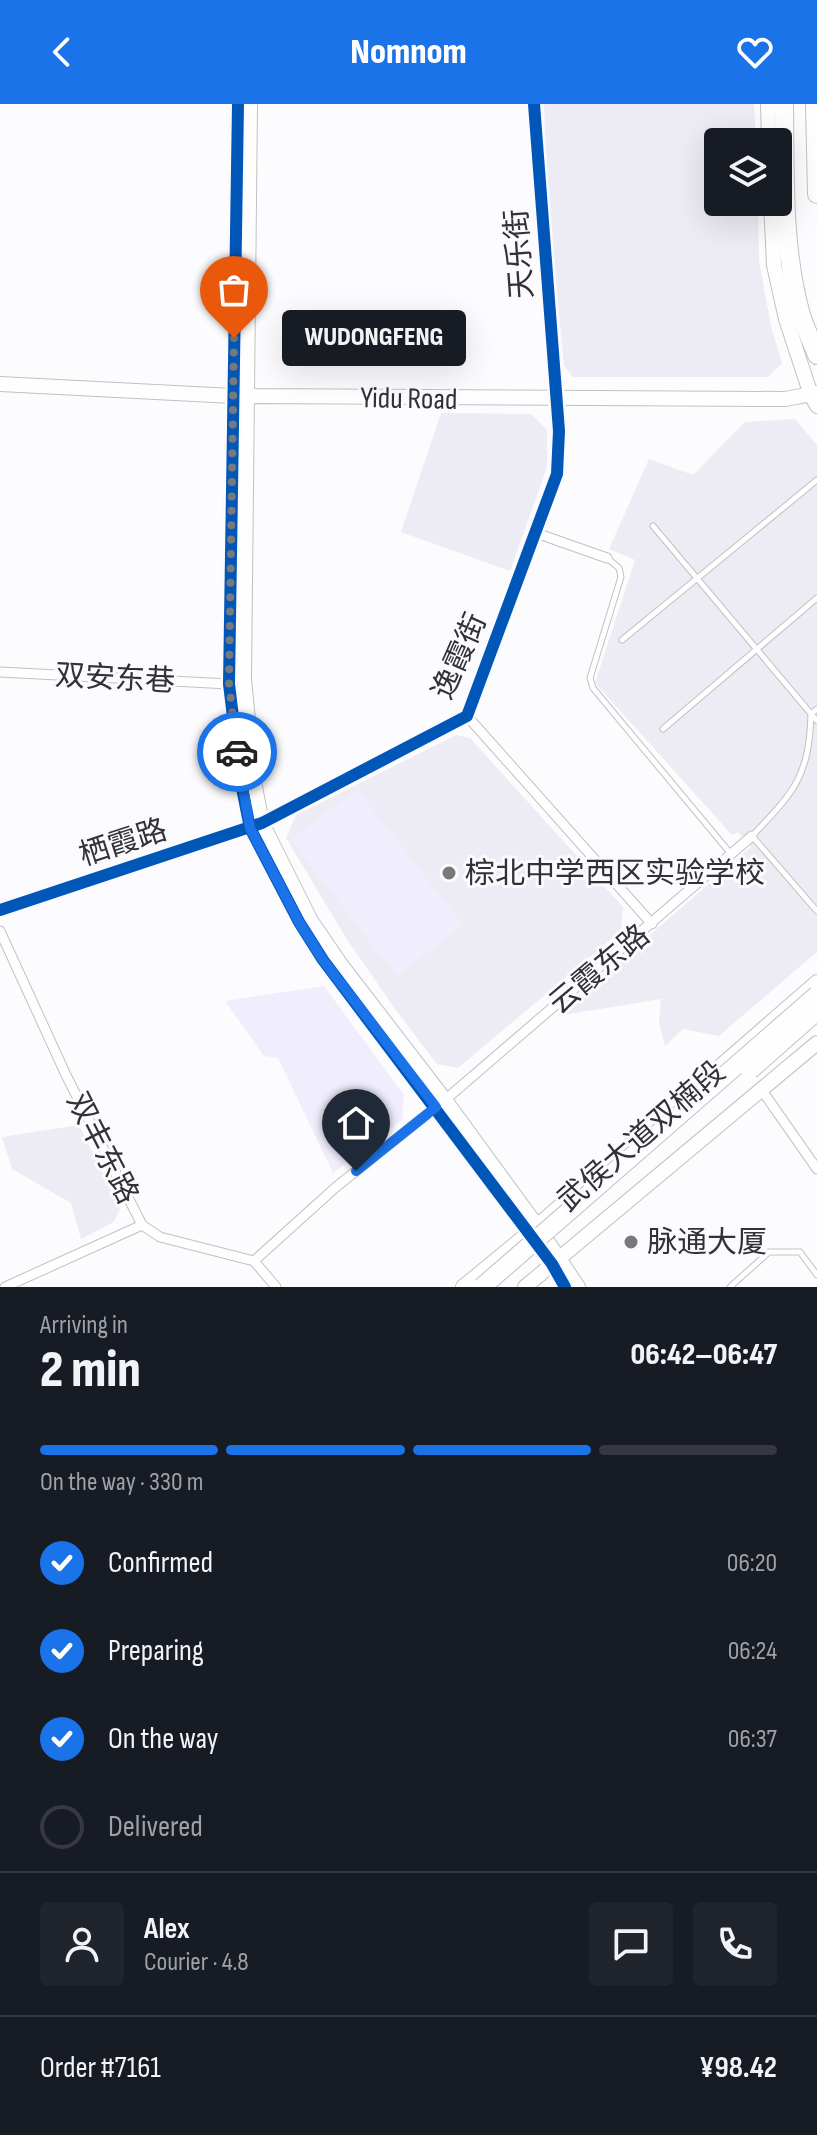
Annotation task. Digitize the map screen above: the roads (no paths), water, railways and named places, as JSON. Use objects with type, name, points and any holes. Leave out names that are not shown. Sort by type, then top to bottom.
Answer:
[{"type":"highway","points":[[784,104],[786,212],[792,279],[802,318],[817,355]]},
{"type":"highway","points":[[815,104],[817,194]]},
{"type":"highway","points":[[482,1287],[817,995]]},
{"type":"highway","points":[[501,1287],[817,1011]]},
{"type":"street","points":[[238,104],[244,679],[256,826]]},
{"type":"street","points":[[250,104],[229,684],[241,783],[256,826],[311,921],[556,1261],[578,1287]]},
{"type":"street","name":"天乐街","points":[[534,104],[556,399]]},
{"type":"street","points":[[768,104],[769,128]]},
{"type":"street","points":[[772,216],[774,265],[786,319],[815,398]]},
{"type":"street","name":"Yidu Road","points":[[0,384],[241,396],[815,398]]},
{"type":"street","name":"逸霞街","points":[[256,826],[467,716],[557,474],[559,431],[556,399]]},
{"type":"street","points":[[536,533],[607,558]]},
{"type":"street","name":"双安东巷","points":[[0,672],[229,684]]},
{"type":"street","points":[[467,716],[652,924]]},
{"type":"street","name":"栖霞路","points":[[0,910],[256,826]]},
{"type":"street","name":"云霞东路","points":[[254,1261],[336,1187],[441,1103],[752,836]]},
{"type":"street","name":"双丰东路","points":[[0,931],[66,1075],[142,1225],[160,1237],[254,1261]]},
{"type":"street","name":"武侯大道双楠段","points":[[463,1287],[817,982]]},
{"type":"street","name":"武侯大道双楠段","points":[[525,1287],[817,1043]]},
{"type":"street","points":[[761,1089],[817,1169]]},
{"type":"street","points":[[5,1287],[26,1283],[142,1225]]},
{"type":"street","points":[[254,1261],[276,1287]]},
{"type":"street","points":[[556,1261],[565,1287]]},
{"type":"lane","points":[[622,640],[817,480]]},
{"type":"lane","points":[[653,526],[817,721]]},
{"type":"lane","points":[[607,558],[619,568],[621,577],[590,678],[593,688],[731,854]]},
{"type":"lane","points":[[663,729],[817,598]]},
{"type":"lane","points":[[817,709],[811,714],[810,744],[804,771],[784,803],[752,836],[817,911]]},
{"type":"lane","points":[[730,1287],[769,1252],[800,1252],[817,1275]]},
{"type":"place","name":"WUDONGFENG","points":[[234,338]]},
{"type":"place","name":"棕北中学西区实验学校","points":[[449,873]]},
{"type":"place","name":"脉通大厦","points":[[631,1242]]}]
